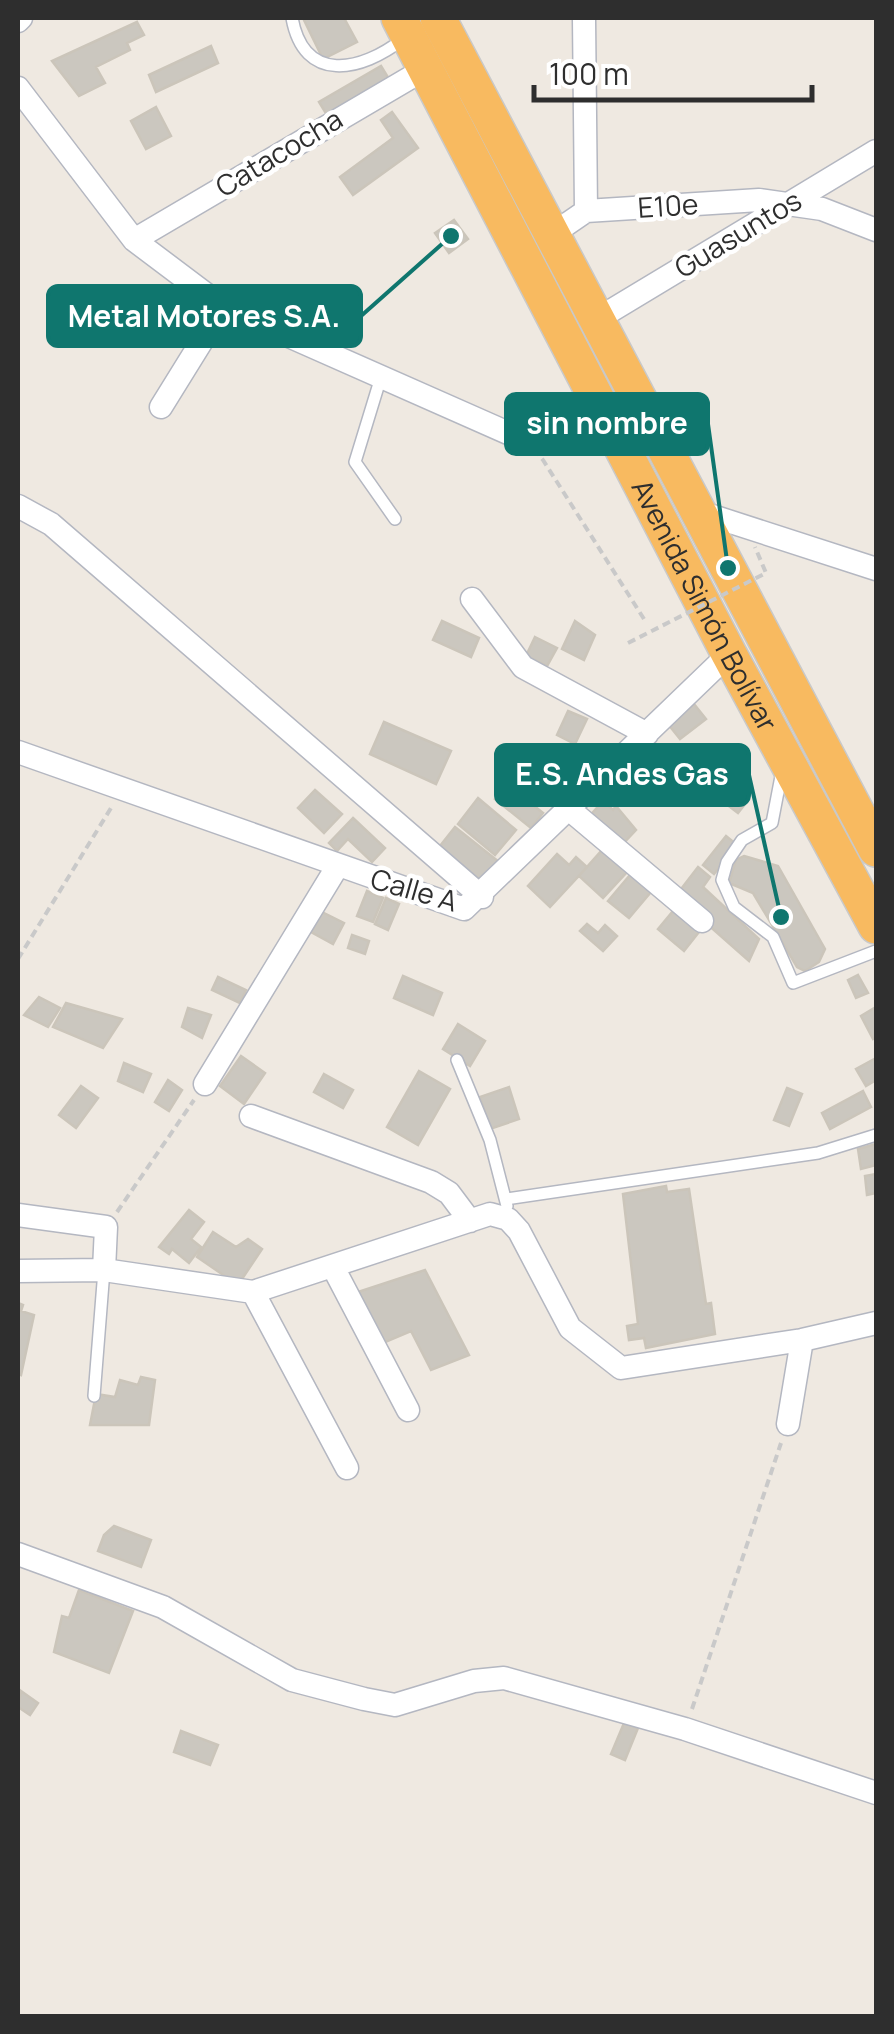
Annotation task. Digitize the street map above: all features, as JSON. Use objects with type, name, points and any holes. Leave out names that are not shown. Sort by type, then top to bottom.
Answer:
[{"type":"highway","name":"Avenida Simón Bolívar","points":[[415,23],[425,69],[729,654],[876,926]]},
{"type":"highway","name":"Avenida Simón Bolívar","points":[[415,23],[554,232],[876,849]]},
{"type":"street","points":[[584,18],[586,211]]},
{"type":"street","name":"Catacocha","points":[[134,240],[425,69]]},
{"type":"street","points":[[18,88],[134,240],[223,307],[508,433]]},
{"type":"street","name":"Guasuntos","points":[[599,318],[876,151]]},
{"type":"street","name":"E10e","points":[[554,232],[586,211],[759,200],[790,202]]},
{"type":"street","points":[[790,202],[876,230]]},
{"type":"street","points":[[162,407],[223,307]]},
{"type":"street","points":[[18,506],[51,524],[482,897]]},
{"type":"street","points":[[700,512],[876,569]]},
{"type":"street","points":[[472,599],[523,667],[647,734]]},
{"type":"street","name":"Calle A","points":[[18,752],[464,909],[482,897],[729,654]]},
{"type":"street","points":[[570,810],[702,921]]},
{"type":"street","points":[[205,1084],[337,867]]},
{"type":"street","points":[[251,1116],[431,1182],[448,1193],[470,1222]]},
{"type":"street","points":[[18,1271],[104,1270],[254,1292],[507,1209],[570,1328],[621,1368],[802,1340],[876,1323]]},
{"type":"street","points":[[18,1216],[106,1227],[104,1270]]},
{"type":"street","points":[[334,1268],[408,1410]]},
{"type":"street","points":[[254,1292],[348,1468]]},
{"type":"street","points":[[788,1424],[802,1340]]},
{"type":"street","points":[[18,1554],[163,1608],[292,1680],[394,1705],[474,1681],[504,1678],[684,1729],[876,1793]]},
{"type":"lane","points":[[292,18],[309,57],[332,66],[361,63],[415,23]]},
{"type":"lane","points":[[381,377],[355,462],[395,519]]},
{"type":"lane","points":[[785,757],[775,816],[767,827],[742,840],[727,862],[724,889],[734,907],[773,937],[794,983],[876,951]]},
{"type":"lane","points":[[457,1060],[483,1120],[507,1209],[818,1153],[876,1136]]},
{"type":"lane","points":[[94,1396],[104,1270]]},
{"type":"path","points":[[508,433],[520,435],[544,460],[644,619]]},
{"type":"path","points":[[628,644],[766,574],[755,546]]},
{"type":"path","points":[[18,959],[122,791]]},
{"type":"path","points":[[106,1227],[205,1084]]},
{"type":"path","points":[[684,1729],[788,1424]]},
{"type":"building","points":[[303,18],[344,18],[357,42],[323,59]]},
{"type":"building","points":[[137,22],[144,35],[127,43],[130,50],[96,67],[105,83],[79,96],[52,61]]},
{"type":"building","points":[[211,46],[218,63],[156,92],[149,75]]},
{"type":"building","points":[[381,66],[389,79],[327,115],[319,102]]},
{"type":"building","points":[[156,107],[171,136],[146,149],[131,121]]},
{"type":"building","points":[[392,112],[418,148],[353,195],[340,177],[393,138],[381,120]]},
{"type":"building","points":[[454,220],[468,239],[449,253],[435,233]]},
{"type":"building","points":[[442,621],[479,638],[471,657],[433,640]]},
{"type":"building","points":[[575,621],[595,635],[584,660],[562,649]]},
{"type":"building","points":[[535,637],[557,648],[547,666],[526,656]]},
{"type":"building","points":[[694,704],[706,719],[680,739],[668,724]]},
{"type":"building","points":[[568,711],[587,719],[575,744],[557,735]]},
{"type":"building","points":[[384,722],[451,751],[436,784],[370,754]]},
{"type":"building","points":[[733,768],[749,799],[738,813],[701,785]]},
{"type":"building","points":[[507,784],[543,813],[531,828],[495,799]]},
{"type":"building","points":[[315,790],[342,814],[324,833],[298,808]]},
{"type":"building","points":[[478,798],[516,830],[495,855],[458,824]]},
{"type":"building","points":[[603,801],[613,810],[616,806],[636,830],[619,848],[587,819]]},
{"type":"building","points":[[353,818],[385,848],[372,862],[348,839],[337,851],[329,843]]},
{"type":"building","points":[[455,827],[499,862],[481,886],[436,851]]},
{"type":"building","points":[[726,836],[737,845],[714,874],[703,865]]},
{"type":"building","points":[[602,850],[627,872],[603,898],[579,876]]},
{"type":"building","points":[[557,854],[569,865],[576,857],[587,867],[550,907],[528,886]]},
{"type":"building","points":[[744,856],[778,866],[825,949],[819,962],[805,971],[797,967],[753,893],[729,883],[736,860]]},
{"type":"building","points":[[698,867],[710,877],[703,887],[759,939],[749,961],[680,900],[678,893]]},
{"type":"building","points":[[630,875],[651,892],[629,918],[608,901]]},
{"type":"building","points":[[367,891],[383,898],[373,922],[357,916]]},
{"type":"building","points":[[386,898],[399,904],[388,930],[375,924]]},
{"type":"building","points":[[673,911],[699,932],[684,951],[658,929]]},
{"type":"building","points":[[322,912],[344,923],[333,944],[311,932]]},
{"type":"building","points":[[587,924],[598,933],[605,925],[617,936],[603,951],[580,931]]},
{"type":"building","points":[[352,935],[369,941],[365,954],[348,948]]},
{"type":"building","points":[[858,975],[868,993],[856,998],[848,980]]},
{"type":"building","points":[[403,976],[442,993],[433,1015],[394,998]]},
{"type":"building","points":[[218,977],[246,990],[240,1003],[212,990]]},
{"type":"building","points":[[39,997],[60,1008],[48,1027],[24,1015]]},
{"type":"building","points":[[66,1003],[122,1019],[103,1048],[53,1027]]},
{"type":"building","points":[[876,1007],[876,1037],[873,1039],[861,1016]]},
{"type":"building","points":[[188,1008],[211,1015],[202,1038],[182,1027]]},
{"type":"building","points":[[458,1024],[485,1041],[470,1066],[443,1049]]},
{"type":"building","points":[[241,1056],[265,1073],[244,1104],[220,1086]]},
{"type":"building","points":[[876,1058],[876,1080],[866,1086],[856,1069]]},
{"type":"building","points":[[124,1063],[151,1074],[143,1092],[118,1081]]},
{"type":"building","points":[[419,1071],[450,1089],[418,1145],[387,1127]]},
{"type":"building","points":[[324,1074],[353,1090],[343,1108],[314,1092]]},
{"type":"building","points":[[168,1080],[182,1090],[169,1111],[155,1102]]},
{"type":"building","points":[[81,1086],[98,1098],[76,1128],[59,1115]]},
{"type":"building","points":[[509,1087],[519,1119],[490,1129],[480,1097]]},
{"type":"building","points":[[787,1088],[802,1094],[789,1126],[774,1120]]},
{"type":"building","points":[[863,1091],[871,1107],[830,1129],[822,1113]]},
{"type":"building","points":[[876,1144],[876,1165],[861,1169],[858,1149]]},
{"type":"building","points":[[876,1174],[876,1193],[867,1195],[865,1176]]},
{"type":"building","points":[[666,1186],[667,1192],[689,1189],[706,1304],[711,1303],[715,1334],[646,1348],[644,1338],[629,1340],[627,1326],[638,1324],[623,1194]]},
{"type":"building","points":[[189,1210],[204,1222],[191,1239],[201,1247],[189,1263],[172,1249],[169,1254],[159,1247]]},
{"type":"building","points":[[213,1232],[236,1247],[248,1239],[262,1249],[238,1285],[197,1257]]},
{"type":"building","points":[[425,1270],[469,1355],[431,1370],[411,1331],[383,1343],[352,1294]]},
{"type":"building","points":[[18,1303],[23,1305],[21,1311],[34,1315],[21,1375],[18,1374]]},
{"type":"building","points":[[141,1377],[155,1380],[149,1425],[90,1425],[96,1394],[115,1397],[120,1380],[138,1385]]},
{"type":"building","points":[[114,1526],[151,1540],[141,1567],[98,1551],[104,1535]]},
{"type":"building","points":[[79,1590],[133,1611],[109,1673],[54,1652],[62,1616],[69,1618]]},
{"type":"building","points":[[21,1691],[38,1703],[30,1715],[18,1707]]},
{"type":"building","points":[[624,1723],[638,1728],[625,1760],[611,1754]]},
{"type":"building","points":[[181,1731],[218,1745],[210,1765],[174,1752]]},
{"type":"place","name":"Metal Motores S.A.","points":[[451,236]]},
{"type":"place","name":"sin nombre","points":[[728,568]]},
{"type":"place","name":"E.S. Andes Gas","points":[[781,917]]}]
